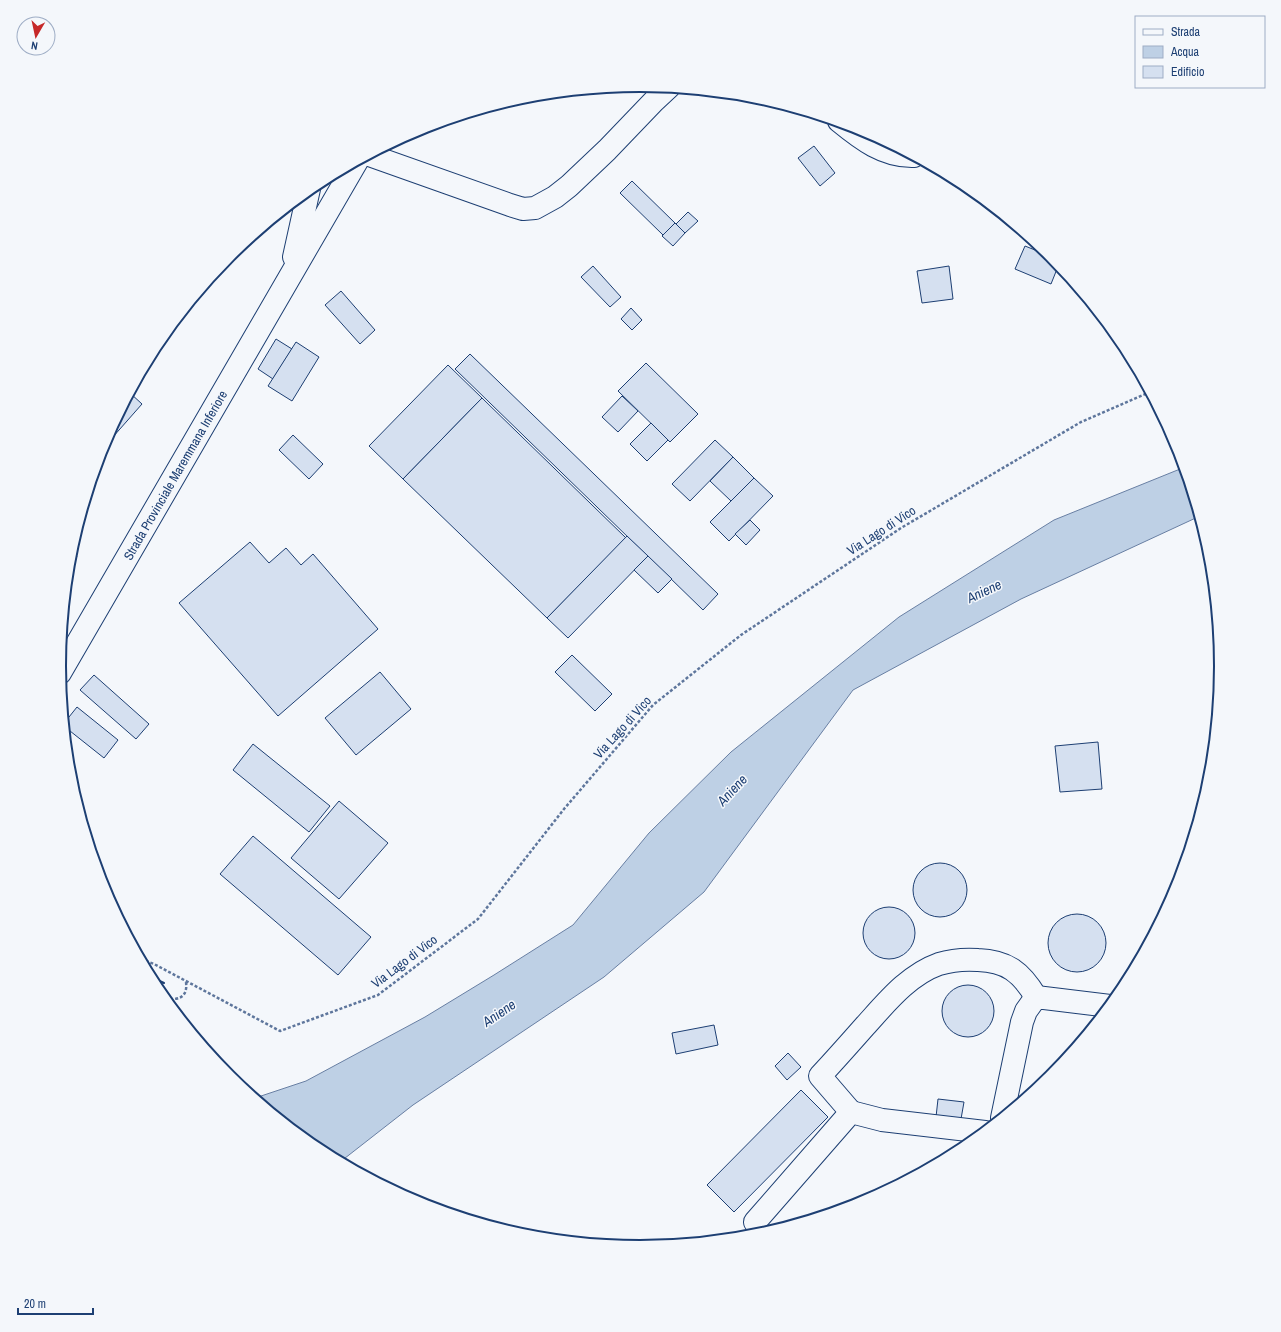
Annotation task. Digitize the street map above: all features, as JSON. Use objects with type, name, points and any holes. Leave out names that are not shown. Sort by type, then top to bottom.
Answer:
[{"type":"main road","points":[[374,157],[510,205],[523,209],[535,208],[548,202],[569,186],[607,150],[663,93]]},
{"type":"main road","points":[[852,132],[878,148],[897,155],[904,155]]},
{"type":"main road","name":"Strada Provinciale Maremmana Inferiore","points":[[66,663],[353,168]]},
{"type":"main road","name":"Strada Provinciale Maremmana Inferiore","points":[[290,277],[307,198]]},
{"type":"main road","points":[[978,1131],[882,1120],[851,1112],[820,1076],[884,1006],[912,979],[938,964],[968,959],[988,960],[1001,963],[1021,976],[1036,997]]},
{"type":"main road","points":[[1036,997],[1104,1005]]},
{"type":"main road","points":[[1003,1111],[1022,1022],[1026,1011],[1036,997]]},
{"type":"main road","points":[[755,1222],[851,1112]]},
{"type":"path","name":"Via Lago di Vico","points":[[149,963],[280,1031],[378,995],[478,919],[564,809],[653,705],[735,639],[901,528],[1081,422],[1146,394]]},
{"type":"path","points":[[173,1000],[180,998],[186,992],[186,982]]},
{"type":"water","name":"Aniene","points":[[1180,469],[1195,518],[1021,599],[853,690],[704,892],[604,977],[413,1105],[344,1159],[291,1122],[260,1096],[306,1081],[425,1017],[573,925],[649,833],[731,752],[899,617],[1054,520]]},
{"type":"building","points":[[814,146],[835,173],[820,186],[798,158]]},
{"type":"building","points":[[632,181],[675,223],[663,235],[620,193]]},
{"type":"building","points":[[688,212],[698,221],[685,233],[676,224]]},
{"type":"building","points":[[675,223],[685,233],[673,246],[662,236]]},
{"type":"building","points":[[1025,246],[1037,251],[1056,270],[1051,284],[1015,269]]},
{"type":"building","points":[[593,266],[621,297],[610,307],[581,277]]},
{"type":"building","points":[[949,266],[953,299],[922,303],[917,271]]},
{"type":"building","points":[[341,291],[375,330],[360,344],[325,305]]},
{"type":"building","points":[[631,308],[642,320],[632,330],[621,319]]},
{"type":"building","points":[[276,339],[292,349],[273,379],[258,369]]},
{"type":"building","points":[[296,342],[319,357],[292,401],[268,386]]},
{"type":"building","points":[[470,354],[718,594],[703,610],[455,369]]},
{"type":"building","points":[[646,363],[698,414],[670,442],[618,391]]},
{"type":"building","points":[[448,365],[482,398],[403,479],[369,446]]},
{"type":"building","points":[[134,396],[142,404],[115,435]]},
{"type":"building","points":[[622,396],[638,411],[618,432],[602,417]]},
{"type":"building","points":[[482,398],[626,538],[547,618],[403,479]]},
{"type":"building","points":[[651,423],[668,440],[647,461],[630,444]]},
{"type":"building","points":[[293,435],[323,464],[309,479],[279,450]]},
{"type":"building","points":[[715,440],[733,457],[690,501],[672,484]]},
{"type":"building","points":[[733,457],[754,478],[731,501],[710,481]]},
{"type":"building","points":[[754,478],[773,496],[729,541],[710,522]]},
{"type":"building","points":[[750,520],[760,530],[746,545],[735,534]]},
{"type":"building","points":[[627,536],[648,556],[568,638],[547,618]]},
{"type":"building","points":[[250,542],[269,563],[286,548],[301,565],[313,554],[378,629],[278,716],[179,603]]},
{"type":"building","points":[[648,556],[672,579],[658,593],[634,570]]},
{"type":"building","points":[[572,655],[612,694],[595,711],[555,672]]},
{"type":"building","points":[[380,672],[411,709],[356,755],[325,718]]},
{"type":"building","points":[[94,675],[149,724],[136,739],[80,690]]},
{"type":"building","points":[[77,707],[118,740],[104,758],[70,731],[68,718]]},
{"type":"building","points":[[1098,742],[1102,789],[1060,792],[1055,746]]},
{"type":"building","points":[[253,744],[330,806],[309,832],[233,770]]},
{"type":"building","points":[[339,801],[388,843],[339,899],[291,858]]},
{"type":"building","points":[[253,836],[371,937],[338,975],[220,874]]},
{"type":"building","points":[[935,863],[945,863],[959,871],[965,880],[967,890],[965,900],[959,909],[945,917],[935,917],[925,912],[918,905],[913,895],[913,885],[918,875],[925,868]]},
{"type":"building","points":[[884,907],[894,907],[903,911],[911,919],[915,928],[915,938],[911,947],[903,955],[894,959],[884,959],[875,955],[867,947],[863,938],[863,928],[867,919],[875,911]]},
{"type":"building","points":[[1071,914],[1083,914],[1098,922],[1106,937],[1106,949],[1098,964],[1083,972],[1071,972],[1056,964],[1048,949],[1048,937],[1056,922]]},
{"type":"building","points":[[963,985],[973,985],[987,992],[994,1006],[994,1016],[987,1030],[973,1037],[963,1037],[953,1033],[946,1026],[942,1016],[942,1006],[946,996],[953,989]]},
{"type":"building","points":[[714,1025],[718,1045],[676,1054],[672,1033]]},
{"type":"building","points":[[788,1053],[801,1067],[787,1080],[775,1066]]},
{"type":"building","points":[[801,1090],[828,1117],[734,1212],[707,1185]]},
{"type":"building","points":[[938,1099],[964,1102],[961,1119],[936,1117]]}]
